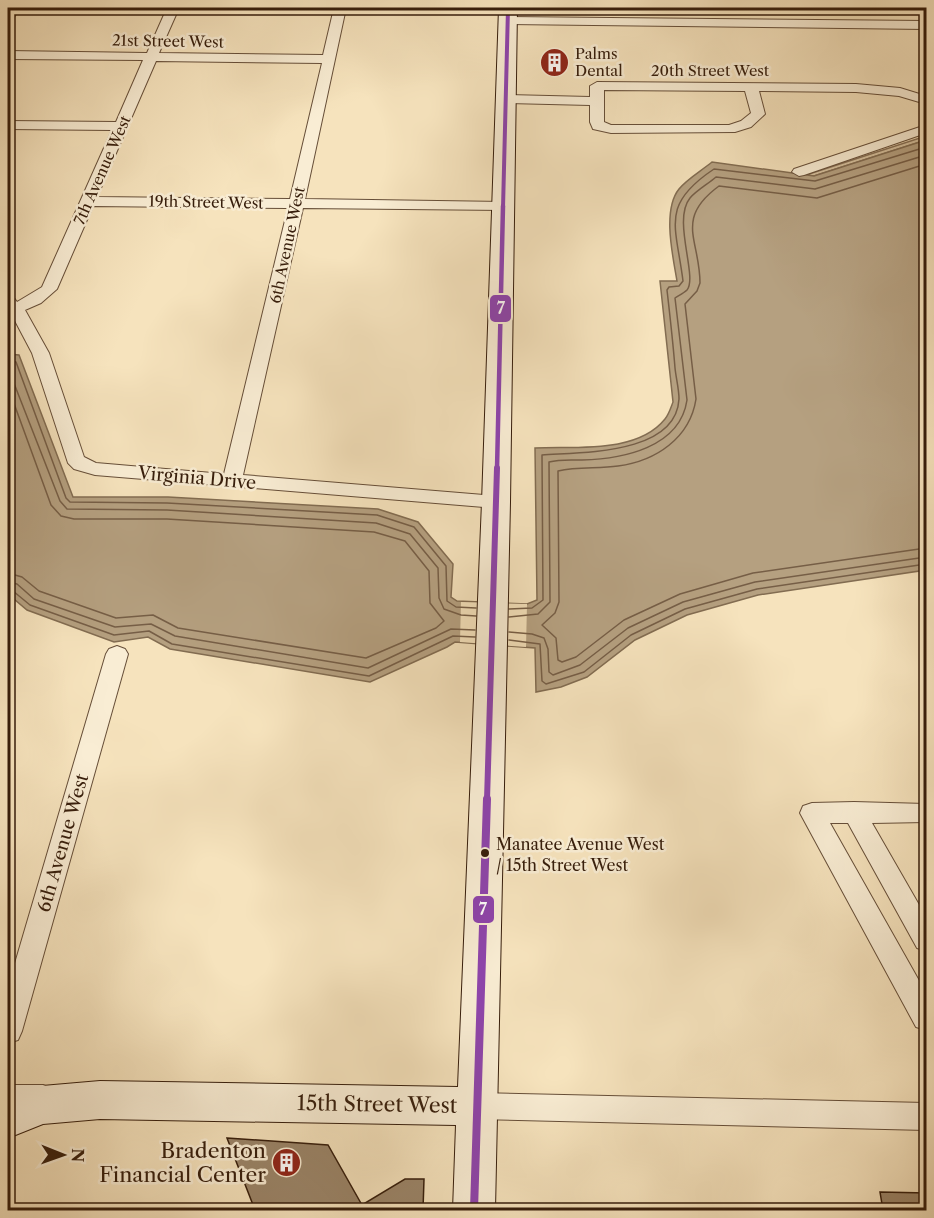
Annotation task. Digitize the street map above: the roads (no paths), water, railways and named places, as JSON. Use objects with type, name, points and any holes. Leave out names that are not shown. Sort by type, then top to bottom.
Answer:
[{"type":"main road","points":[[474,1210],[496,502],[508,14]]},
{"type":"main road","points":[[8,1119],[42,1105],[100,1100]]},
{"type":"main road","name":"15th Street West","points":[[100,1100],[477,1106]]},
{"type":"street","points":[[8,17],[14,8]]},
{"type":"street","name":"7th Avenue West","points":[[10,307],[46,293],[173,8]]},
{"type":"street","name":"6th Avenue West","points":[[232,481],[263,356],[340,8]]},
{"type":"street","points":[[508,14],[927,25]]},
{"type":"street","name":"21st Street West","points":[[8,55],[328,59]]},
{"type":"street","name":"20th Street West","points":[[595,101],[597,86],[869,88],[900,92],[927,100]]},
{"type":"street","points":[[506,99],[595,101],[597,122],[604,128],[730,129],[746,124],[758,114],[751,87]]},
{"type":"street","points":[[8,125],[121,126]]},
{"type":"street","points":[[799,172],[927,129]]},
{"type":"street","name":"19th Street West","points":[[88,201],[504,206]]},
{"type":"street","name":"Virginia Drive","points":[[10,307],[40,351],[75,459],[81,465],[95,469],[496,502]]},
{"type":"street","name":"6th Avenue West","points":[[8,1031],[117,654]]},
{"type":"street","points":[[833,812],[927,813]]},
{"type":"street","points":[[833,812],[927,940]]},
{"type":"street","points":[[833,812],[927,1018]]},
{"type":"street","name":"15th Street West","points":[[8,1098],[100,1100]]},
{"type":"street","name":"15th Street West","points":[[477,1106],[927,1117]]},
{"type":"water","points":[[926,140],[926,570],[758,595],[687,615],[635,640],[587,677],[561,687],[536,692],[535,648],[455,642],[370,682],[170,649],[148,637],[114,642],[27,610],[8,594],[8,354],[19,355],[73,497],[168,497],[378,509],[418,522],[453,564],[451,597],[457,601],[527,604],[537,600],[535,448],[605,446],[638,438],[653,430],[665,419],[673,402],[660,281],[677,281],[671,247],[670,221],[674,198],[679,189],[712,162],[814,176]]},
{"type":"place","name":"Palms Dental","points":[[554,62]]},
{"type":"place","name":"Manatee Avenue West / 15th Street West","points":[[485,853]]},
{"type":"place","name":"Bradenton Financial Center","points":[[287,1162]]}]
